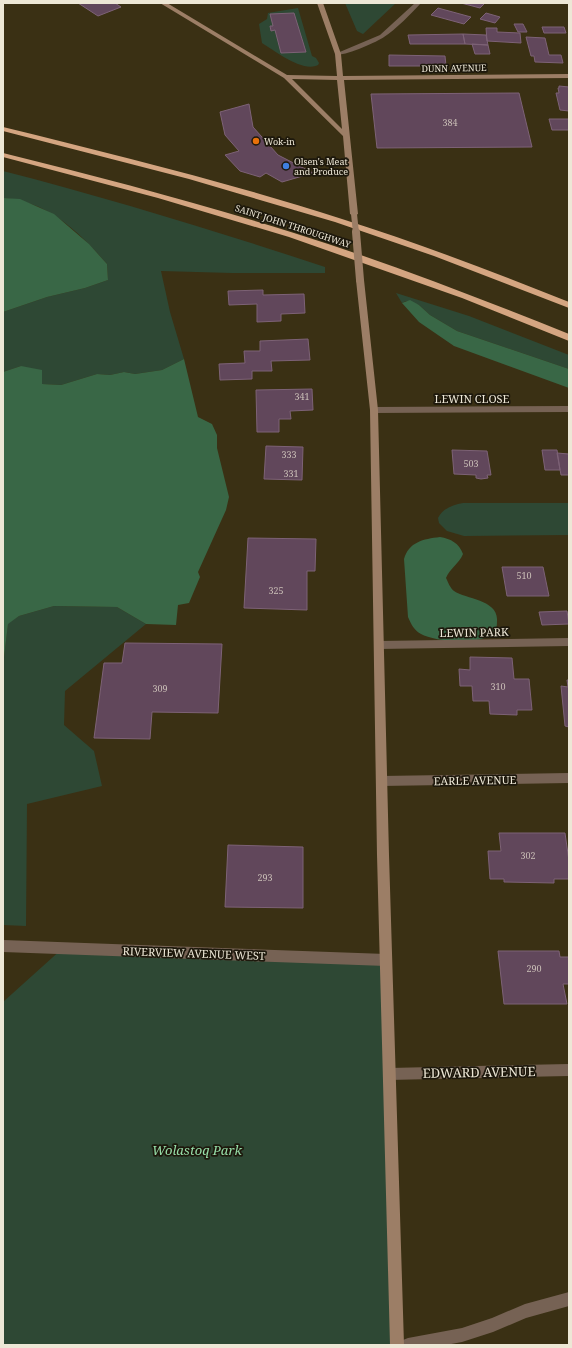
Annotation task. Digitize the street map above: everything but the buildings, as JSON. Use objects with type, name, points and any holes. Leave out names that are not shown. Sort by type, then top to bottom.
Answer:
[{"type":"highway","name":"SAINT JOHN THROUGHWAY","points":[[3,129],[183,174],[305,210],[487,272],[569,305]]},
{"type":"highway","name":"SAINT JOHN THROUGHWAY","points":[[3,155],[161,196],[292,235],[465,296],[569,338]]},
{"type":"street","points":[[163,3],[286,77],[345,135]]},
{"type":"street","points":[[320,3],[338,54],[374,410],[381,781],[397,1345]]},
{"type":"street","points":[[338,54],[361,46],[382,36],[418,3]]},
{"type":"street","name":"DUNN AVENUE","points":[[286,77],[569,76]]},
{"type":"street","name":"LEWIN CLOSE","points":[[374,410],[569,409]]},
{"type":"street","name":"LEWIN PARK","points":[[379,645],[569,642]]},
{"type":"street","name":"EARLE AVENUE","points":[[381,781],[569,778]]},
{"type":"street","name":"RIVERVIEW AVENUE WEST","points":[[3,946],[386,960]]},
{"type":"street","name":"EDWARD AVENUE","points":[[390,1074],[569,1070]]},
{"type":"street","points":[[408,1345],[462,1335],[493,1325],[525,1311],[569,1298]]},
{"type":"green space","points":[[345,3],[396,3],[363,34],[357,31]]},
{"type":"green space","points":[[298,8],[312,56],[316,58],[319,63],[318,65],[312,67],[297,64],[281,56],[262,43],[259,24],[267,19],[268,13]]},
{"type":"green space","points":[[3,171],[125,204],[245,241],[325,267],[325,273],[161,271],[170,312],[184,359],[162,370],[135,374],[124,372],[110,375],[97,374],[61,385],[42,384],[21,366],[3,372],[3,312],[47,297],[85,288],[108,280],[107,264],[74,230],[61,220],[34,205],[19,200],[3,198]]},
{"type":"green space","points":[[3,198],[20,199],[54,214],[89,244],[107,264],[108,280],[85,288],[47,297],[3,312]]},
{"type":"green space","points":[[396,293],[469,316],[569,355],[569,369],[457,331],[430,315],[419,305],[406,301],[402,303]]},
{"type":"green space","points":[[410,300],[419,305],[430,315],[457,331],[569,369],[569,388],[454,346],[419,322],[402,303]]},
{"type":"green space","points":[[184,359],[198,417],[212,424],[217,435],[217,448],[229,497],[226,510],[198,572],[200,577],[189,603],[178,605],[176,625],[146,624],[117,607],[54,606],[19,616],[8,624],[3,666],[3,372],[21,366],[42,370],[42,384],[61,385],[97,374],[110,375],[124,372],[135,374],[162,370]]},
{"type":"green space","points":[[463,503],[569,503],[569,535],[464,536],[447,531],[439,523],[438,518],[445,509]]},
{"type":"green space","points":[[440,537],[454,542],[463,554],[446,578],[451,588],[459,594],[487,604],[496,613],[496,628],[491,635],[472,641],[449,641],[428,637],[421,634],[410,622],[408,617],[404,559],[406,553],[413,545],[422,540]]},
{"type":"green space","points":[[54,606],[117,607],[146,624],[65,691],[64,725],[94,751],[102,786],[27,804],[26,926],[3,925],[3,666],[8,623],[19,616]]},
{"type":"green space","name":"Wolastoq Park","points":[[63,948],[386,960],[397,1345],[3,1345],[3,1002]]},
{"type":"place","name":"Wok-in","points":[[256,141]]},
{"type":"place","name":"Olsen's Meat and Produce","points":[[286,166]]}]
